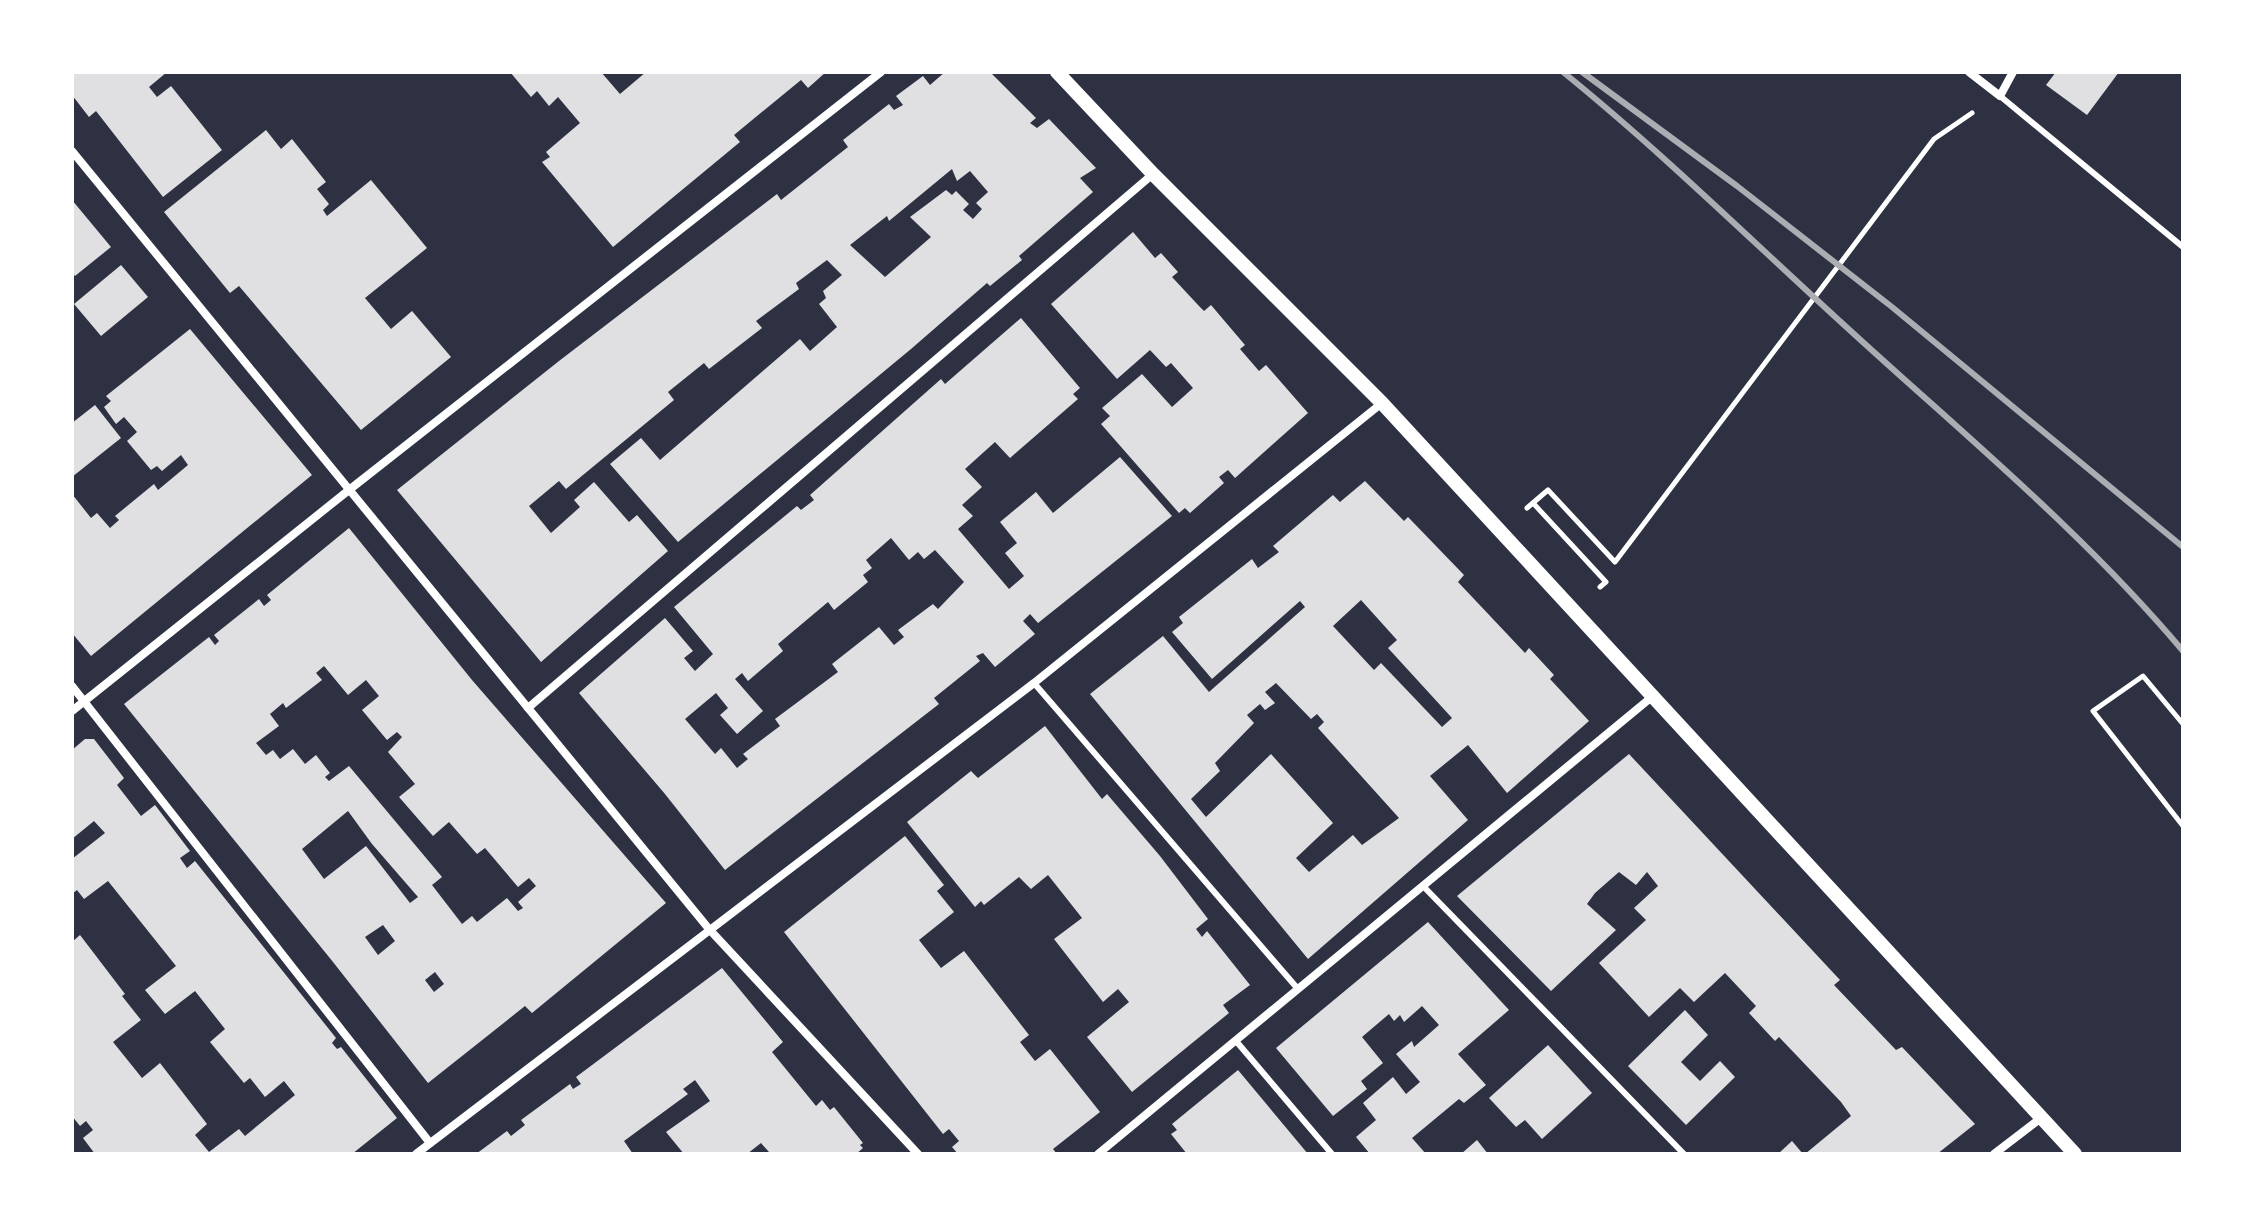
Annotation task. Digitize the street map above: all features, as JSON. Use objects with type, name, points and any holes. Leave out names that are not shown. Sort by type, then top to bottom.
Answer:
[{"type":"street","points":[[72,711],[881,72]]},
{"type":"street","points":[[1057,72],[1153,174],[1382,403],[2075,1154]]},
{"type":"street","points":[[1969,72],[2000,96],[2013,72]]},
{"type":"street","points":[[72,151],[709,929],[918,1154]]},
{"type":"street","points":[[528,708],[1153,174]]},
{"type":"street","points":[[416,1154],[1034,683],[1382,403]]},
{"type":"street","points":[[72,686],[430,1143]]},
{"type":"street","points":[[1098,1154],[1653,696]]},
{"type":"street","points":[[1994,1154],[2041,1118]]},
{"type":"lane","points":[[2000,96],[2183,247]]},
{"type":"lane","points":[[1034,683],[1298,989]]},
{"type":"lane","points":[[1423,886],[1684,1154]]},
{"type":"lane","points":[[1236,1041],[1332,1154]]},
{"type":"path","points":[[1548,490],[1615,562],[1934,139],[1957,122]]},
{"type":"path","points":[[2183,724],[2143,676],[2093,711],[2183,826]]},
{"type":"building","points":[[72,72],[167,72],[149,87],[157,97],[171,86],[222,150],[163,197],[96,111],[89,117],[72,95]]},
{"type":"building","points":[[510,72],[601,72],[620,94],[646,72],[826,72],[808,88],[801,80],[734,135],[740,142],[613,247],[542,162],[550,157],[546,152],[580,123],[558,97],[549,106],[537,91],[531,97]]},
{"type":"building","points":[[945,72],[990,72],[1036,118],[1030,123],[1037,128],[1049,119],[1096,168],[1080,178],[1093,192],[1019,256],[1022,260],[990,286],[987,283],[678,542],[610,464],[641,438],[660,460],[800,339],[810,351],[837,327],[819,304],[826,298],[823,291],[842,275],[827,260],[796,283],[799,289],[756,321],[762,328],[709,369],[704,363],[668,392],[674,400],[566,489],[559,481],[529,506],[551,533],[580,507],[574,500],[594,482],[629,522],[637,515],[668,551],[541,662],[397,490],[777,194],[781,200],[848,147],[843,140],[889,104],[894,110],[903,105],[896,96],[923,76],[930,85]],"holes":[[[952,169],[957,181],[970,171],[988,192],[976,203],[982,209],[973,219],[963,210],[969,204],[956,191],[952,195],[946,190],[910,217],[931,237],[885,277],[850,245],[887,216],[889,221]]]},
{"type":"building","points":[[2056,72],[2119,72],[2087,115],[2046,85]]},
{"type":"building","points":[[266,130],[281,149],[292,139],[326,182],[317,189],[329,204],[323,210],[327,216],[371,180],[427,248],[365,298],[391,329],[412,311],[451,357],[361,430],[239,286],[230,293],[164,212]]},
{"type":"building","points":[[72,200],[111,247],[75,276],[72,272]]},
{"type":"building","points":[[1133,232],[1155,258],[1161,253],[1178,272],[1172,277],[1204,311],[1211,305],[1245,345],[1240,349],[1259,371],[1266,365],[1308,413],[1235,478],[1228,470],[1219,477],[1224,483],[1190,513],[1185,508],[1179,513],[1101,424],[1110,416],[1102,408],[1142,374],[1172,407],[1193,388],[1171,363],[1166,367],[1150,350],[1117,379],[1051,304]]},
{"type":"building","points":[[121,265],[148,297],[101,336],[74,304]]},
{"type":"building","points":[[1021,318],[1080,388],[1073,394],[1078,399],[1010,458],[995,442],[965,469],[982,487],[962,505],[973,516],[958,529],[1009,589],[1024,576],[1005,553],[1017,543],[1000,522],[1036,492],[1053,513],[1120,457],[1172,516],[1038,623],[1030,614],[1023,621],[1035,634],[995,667],[983,653],[976,656],[980,661],[934,698],[939,704],[725,870],[579,693],[665,618],[693,651],[684,658],[695,671],[713,654],[674,607],[797,506],[801,510],[814,500],[810,495],[941,379],[945,384]],"holes":[[[891,538],[909,560],[918,552],[924,559],[935,550],[964,582],[938,609],[933,604],[898,630],[904,637],[894,645],[879,627],[832,664],[838,672],[775,719],[780,726],[743,754],[748,759],[737,768],[721,748],[715,754],[685,719],[716,693],[728,708],[720,715],[737,734],[763,711],[735,679],[742,673],[748,681],[783,651],[778,644],[828,602],[834,610],[868,582],[863,575],[872,568],[866,560]]]},
{"type":"building","points":[[190,329],[312,475],[91,656],[72,633],[72,494],[91,518],[97,513],[110,528],[119,520],[115,516],[154,484],[158,490],[188,465],[181,455],[162,471],[157,466],[151,470],[127,441],[137,432],[124,417],[116,424],[104,407],[111,401],[106,396]]},
{"type":"building","points":[[95,405],[121,438],[72,477],[72,423]]},
{"type":"building","points":[[1365,481],[1404,521],[1408,517],[1464,575],[1458,582],[1525,653],[1529,648],[1554,675],[1550,679],[1589,721],[1507,793],[1468,745],[1430,776],[1468,820],[1308,959],[1090,694],[1163,636],[1209,692],[1305,607],[1300,601],[1212,679],[1172,632],[1183,623],[1179,617],[1252,559],[1258,568],[1279,552],[1273,546],[1333,495],[1340,502]],"holes":[[[1361,600],[1397,640],[1388,648],[1452,718],[1442,727],[1381,663],[1374,670],[1333,626]],[[1276,683],[1311,719],[1317,714],[1324,722],[1318,728],[1399,818],[1362,845],[1353,835],[1309,872],[1296,858],[1333,823],[1271,754],[1206,817],[1191,799],[1220,771],[1215,763],[1254,723],[1247,715],[1260,704],[1265,710],[1275,703],[1265,692]]]},
{"type":"building","points":[[349,528],[472,680],[666,903],[532,1013],[525,1006],[428,1083],[124,704],[209,637],[215,645],[219,641],[214,635],[259,599],[264,606],[271,600],[267,595]],"holes":[[[324,666],[348,695],[366,680],[379,696],[362,710],[387,740],[397,732],[402,737],[388,752],[415,784],[399,797],[433,836],[449,822],[477,854],[485,848],[518,887],[529,878],[536,886],[518,902],[523,908],[518,911],[507,898],[477,922],[472,916],[462,924],[432,885],[442,877],[349,766],[329,781],[325,777],[330,773],[316,755],[305,764],[293,749],[280,759],[273,750],[266,755],[256,743],[279,726],[270,714],[283,703],[286,708],[322,680],[316,673]],[[348,811],[418,897],[410,903],[366,846],[324,879],[302,849]],[[383,925],[395,941],[378,955],[365,937]],[[435,972],[444,984],[434,992],[425,980]]]},
{"type":"building","points":[[1045,726],[1102,799],[1107,794],[1160,856],[1208,919],[1196,929],[1202,937],[1207,931],[1250,985],[1223,1005],[1229,1013],[1132,1092],[1087,1037],[1129,1002],[1118,989],[1103,1002],[1054,939],[1082,918],[1048,875],[1031,889],[1019,877],[984,905],[981,901],[975,907],[907,822],[971,771],[978,778]]},
{"type":"building","points":[[85,739],[94,739],[124,778],[117,785],[141,816],[155,805],[190,851],[180,858],[187,868],[195,861],[336,1038],[332,1043],[337,1049],[341,1047],[397,1118],[352,1154],[95,1154],[83,1138],[93,1130],[86,1121],[80,1126],[72,1116],[72,942],[80,935],[141,1020],[113,1042],[142,1078],[160,1063],[207,1124],[195,1135],[209,1152],[239,1129],[245,1136],[295,1095],[284,1081],[265,1097],[250,1078],[244,1083],[210,1042],[225,1029],[195,991],[165,1014],[145,990],[176,966],[108,881],[84,899],[77,890],[72,894],[72,859],[105,833],[94,821],[72,839],[72,750]]},
{"type":"building","points":[[1629,754],[1840,980],[1834,985],[1896,1050],[1902,1047],[1975,1124],[1937,1154],[1805,1154],[1851,1116],[1779,1037],[1775,1041],[1749,1013],[1756,1006],[1725,973],[1694,1002],[1680,988],[1649,1017],[1599,963],[1646,920],[1634,908],[1658,886],[1647,872],[1636,885],[1619,872],[1595,893],[1587,904],[1616,930],[1551,991],[1457,896]]},
{"type":"building","points":[[905,836],[944,885],[937,891],[954,912],[919,940],[941,968],[964,951],[1029,1035],[1020,1042],[1035,1061],[1050,1049],[1100,1112],[1053,1149],[1057,1154],[958,1154],[952,1147],[959,1141],[949,1129],[943,1134],[784,932]]},
{"type":"building","points":[[1428,922],[1509,1010],[1458,1054],[1486,1085],[1464,1103],[1459,1099],[1412,1138],[1426,1154],[1370,1154],[1356,1137],[1376,1120],[1363,1103],[1393,1077],[1406,1094],[1420,1082],[1396,1054],[1412,1041],[1414,1047],[1439,1025],[1422,1006],[1404,1022],[1400,1015],[1394,1021],[1389,1014],[1362,1037],[1383,1063],[1361,1081],[1367,1089],[1333,1116],[1276,1048]]},
{"type":"building","points":[[722,968],[783,1042],[772,1052],[816,1106],[822,1100],[830,1110],[834,1107],[863,1143],[860,1145],[863,1148],[856,1154],[766,1154],[769,1152],[761,1143],[747,1154],[684,1154],[666,1132],[710,1101],[695,1080],[683,1089],[688,1094],[624,1141],[633,1154],[476,1154],[507,1131],[511,1136],[525,1125],[521,1120],[570,1084],[573,1089],[581,1084],[576,1077]]},
{"type":"building","points":[[1685,1010],[1708,1035],[1681,1062],[1700,1081],[1720,1061],[1735,1077],[1686,1125],[1628,1066]]},
{"type":"building","points":[[1548,1045],[1592,1093],[1542,1139],[1525,1120],[1516,1127],[1489,1098]]},
{"type":"building","points":[[1238,1070],[1308,1154],[1187,1154],[1171,1134],[1177,1130],[1172,1124]]},
{"type":"building","points":[[1477,1140],[1488,1154],[1461,1154]]},
{"type":"building","points":[[1792,1141],[1803,1154],[1778,1154]]},
{"type":"railway","points":[[1563,72],[1678,171],[2029,492],[2109,569],[2183,651]]},
{"type":"railway","points":[[1582,72],[1737,186],[1892,307],[2183,547]]}]
